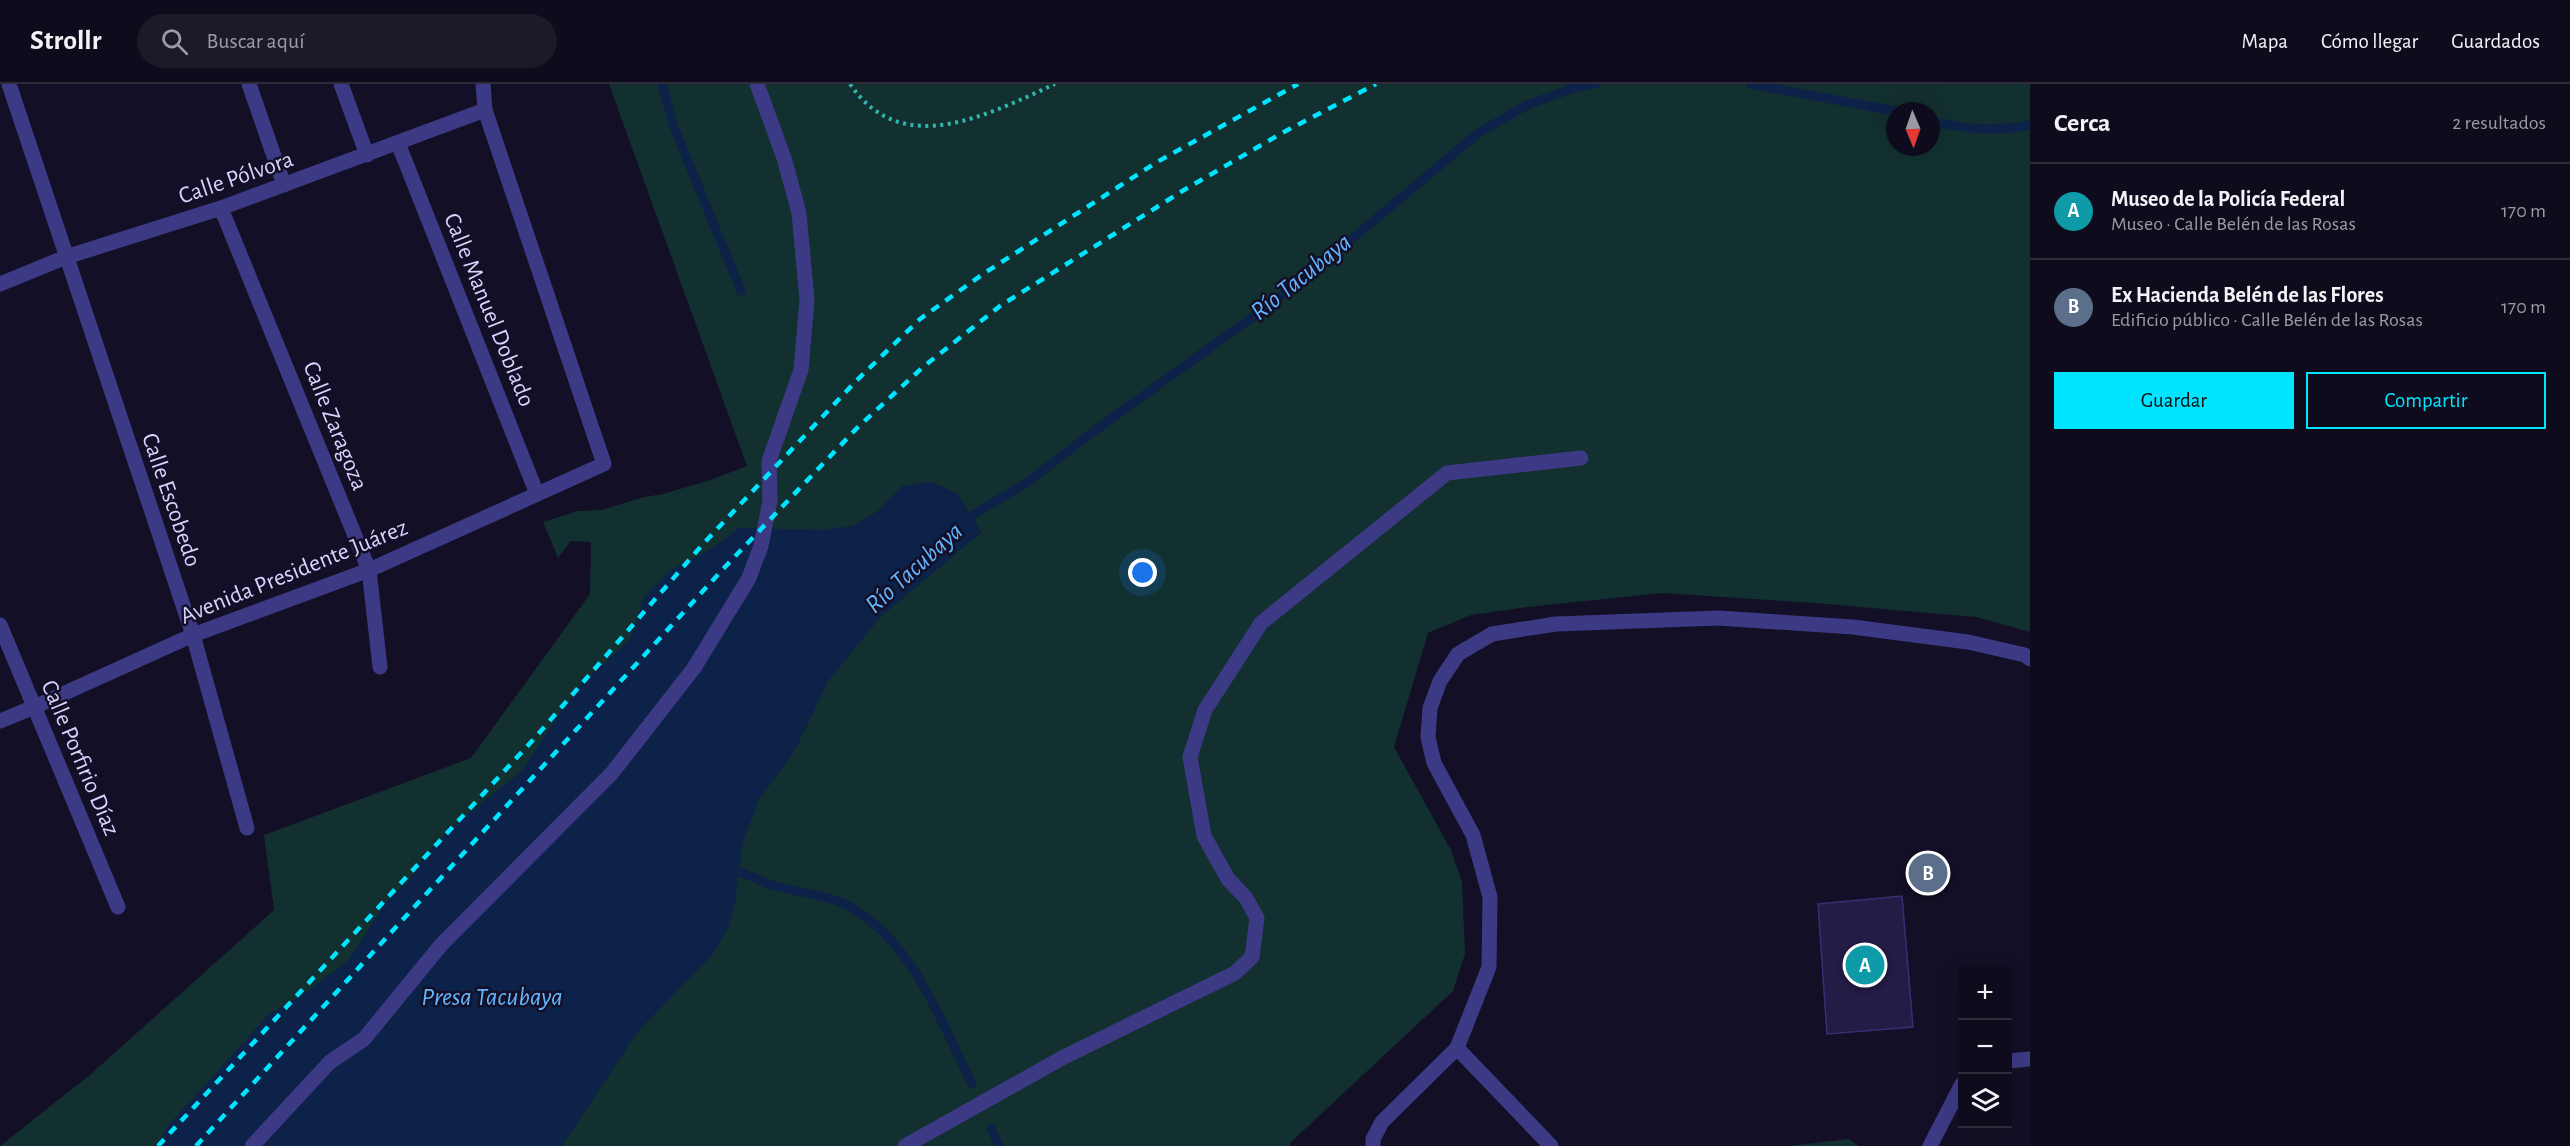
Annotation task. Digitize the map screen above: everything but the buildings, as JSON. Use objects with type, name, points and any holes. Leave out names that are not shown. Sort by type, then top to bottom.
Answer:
[{"type":"street","name":"Calle Escobedo","points":[[9,84],[193,635],[247,828]]},
{"type":"street","points":[[249,84],[284,185]]},
{"type":"street","points":[[341,84],[367,155]]},
{"type":"street","points":[[483,84],[485,110]]},
{"type":"street","points":[[252,1146],[330,1062],[364,1039],[441,945],[612,773],[694,668],[749,578],[761,546],[770,501],[769,462],[801,370],[807,300],[799,213],[784,158],[757,84]]},
{"type":"street","name":"Calle Pólvora","points":[[0,284],[66,257],[221,208],[485,110]]},
{"type":"street","name":"Avenida Presidente Juárez","points":[[0,721],[34,708],[193,635],[369,570],[604,464],[485,110]]},
{"type":"street","name":"Calle Manuel Doblado","points":[[398,143],[537,494]]},
{"type":"street","name":"Calle Zaragoza","points":[[221,208],[369,570],[381,667]]},
{"type":"street","points":[[905,1146],[1062,1058],[1235,973],[1252,957],[1257,918],[1246,898],[1228,879],[1204,836],[1190,757],[1205,710],[1261,623],[1447,473],[1581,458]]},
{"type":"street","points":[[1373,1146],[1373,1139],[1382,1122],[1457,1048],[1489,967],[1490,897],[1473,835],[1434,763],[1428,737],[1430,708],[1440,681],[1458,654],[1492,634],[1556,624],[1718,618],[1853,627],[1968,642],[2025,655],[2030,659]]},
{"type":"street","name":"Calle Porfirio Díaz","points":[[0,625],[118,907]]},
{"type":"street","points":[[1457,1048],[1551,1146]]},
{"type":"street","points":[[2012,1061],[2030,1059]]},
{"type":"street","points":[[1930,1146],[1958,1092]]},
{"type":"path","points":[[850,84],[870,107],[885,117],[920,127],[978,116],[1006,107],[1055,84]]},
{"type":"green space","points":[[609,84],[2030,84],[2030,632],[1976,617],[1662,593],[1471,615],[1428,633],[1394,747],[1451,850],[1462,882],[1465,954],[1453,991],[1290,1143],[1290,1146],[0,1146],[91,1074],[274,910],[264,835],[471,758],[590,594],[591,542],[571,541],[558,558],[543,522],[578,511],[602,510],[707,481],[747,466]],"holes":[[[958,495],[981,532],[882,615],[843,660]]]},
{"type":"green space","points":[[1849,1139],[1859,1146],[1789,1146]]},
{"type":"water","name":"Presa Tacubaya","points":[[932,482],[958,494],[981,532],[882,615],[828,681],[800,740],[785,765],[759,799],[743,841],[735,903],[728,928],[712,955],[638,1031],[562,1146],[156,1146],[169,1125],[269,1014],[302,995],[348,961],[385,903],[408,881],[423,858],[449,829],[522,771],[561,711],[582,684],[630,639],[644,597],[672,569],[711,549],[739,528],[822,530],[853,526],[878,511],[902,486]]},
{"type":"waterway","points":[[662,84],[674,127],[741,291]]},
{"type":"waterway","name":"Río Tacubaya","points":[[961,522],[1028,482],[1090,434],[1254,316],[1341,248],[1477,134],[1527,105],[1580,86],[1595,84]]},
{"type":"waterway","name":"Río Tacubaya","points":[[1750,84],[1886,109]]},
{"type":"waterway","name":"Río Tacubaya","points":[[1940,123],[1980,129],[2030,125]]},
{"type":"waterway","points":[[727,867],[772,885],[838,901],[857,911],[878,927],[896,946],[925,989],[972,1084]]},
{"type":"waterway","points":[[991,1128],[999,1146]]},
{"type":"railway","points":[[158,1146],[533,740],[703,544],[856,381],[920,319],[983,274],[1157,162],[1298,84]]},
{"type":"railway","points":[[196,1146],[724,568],[857,428],[923,367],[1000,306],[1184,190],[1282,133],[1376,84]]},
{"type":"place","name":"Ex Hacienda Belén de las Flores","points":[[1928,873]]},
{"type":"place","name":"Museo de la Policía Federal","points":[[1865,965]]}]
